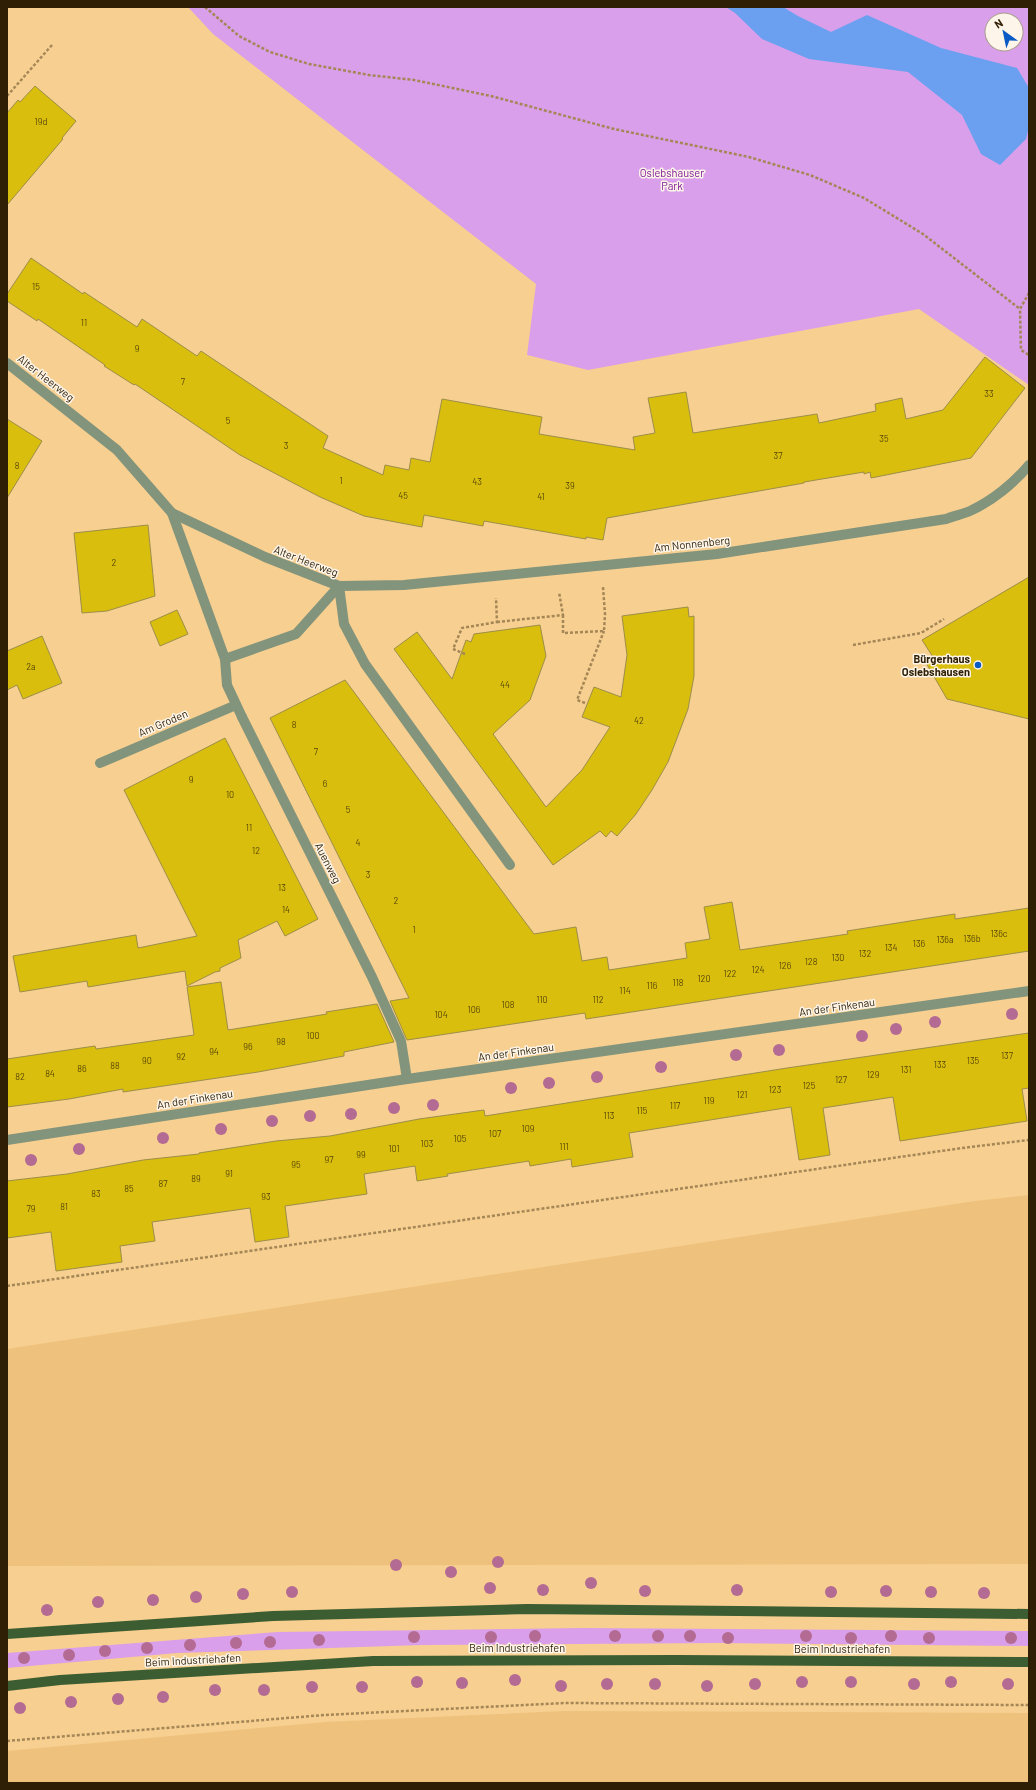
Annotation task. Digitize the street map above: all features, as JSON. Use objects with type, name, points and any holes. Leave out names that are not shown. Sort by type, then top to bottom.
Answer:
[{"type":"main road","points":[[7,1634],[273,1616],[527,1610],[1029,1614]]},
{"type":"main road","name":"Beim Industriehafen","points":[[7,1686],[60,1680],[373,1661],[677,1660],[1029,1662]]},
{"type":"street","name":"Alter Heerweg","points":[[7,363],[117,450],[172,513],[225,659],[296,634],[339,586],[265,557],[172,513]]},
{"type":"street","name":"Am Nonnenberg","points":[[339,586],[404,585],[744,551],[946,519],[971,511],[992,498],[1021,474],[1029,465]]},
{"type":"street","points":[[339,586],[344,624],[365,664],[510,866]]},
{"type":"street","name":"Auenweg","points":[[225,659],[227,685],[372,977],[401,1041],[407,1079]]},
{"type":"street","name":"Am Groden","points":[[100,763],[236,704]]},
{"type":"street","name":"An der Finkenau","points":[[7,1140],[407,1079],[1029,990]]},
{"type":"path","points":[[205,7],[240,36],[270,52],[309,64],[369,75],[414,80],[491,96],[614,129],[749,157],[810,175],[864,198],[923,234],[1020,309]]},
{"type":"path","points":[[7,96],[52,45]]},
{"type":"path","points":[[1029,293],[1020,309],[1021,350],[1029,355]]},
{"type":"path","points":[[585,703],[577,700],[604,631],[605,614],[602,566]]},
{"type":"path","points":[[556,570],[563,615],[563,633],[604,631]]},
{"type":"path","points":[[494,576],[497,622]]},
{"type":"path","points":[[465,654],[453,649],[462,628],[497,622],[563,615]]},
{"type":"path","points":[[853,645],[921,633],[944,619]]},
{"type":"path","points":[[7,1286],[954,1149],[1029,1140]]},
{"type":"path","points":[[7,1741],[324,1715],[564,1703],[1029,1705]]},
{"type":"shaded area","points":[[1029,1195],[1029,1564],[7,1566],[7,1349],[975,1201]]},
{"type":"shaded area","points":[[565,1711],[1029,1713],[1029,1783],[7,1783],[7,1751],[326,1722]]},
{"type":"green space","name":"Oslebshauser Park","points":[[188,7],[1029,7],[1029,385],[919,309],[588,370],[527,355],[536,284],[213,34]]},
{"type":"green space","points":[[583,1628],[1029,1631],[1029,1646],[718,1643],[422,1645],[177,1653],[7,1668],[7,1653],[278,1632]]},
{"type":"water","points":[[726,7],[783,7],[831,32],[867,15],[941,48],[1017,68],[1029,88],[1029,127],[1026,139],[1000,165],[981,154],[962,115],[908,72],[809,59],[762,39],[735,13]]},
{"type":"building","points":[[35,86],[76,121],[62,138],[63,139],[7,205],[7,113],[18,100],[20,102]]},
{"type":"building","points":[[31,258],[83,294],[84,292],[137,327],[142,319],[197,356],[201,351],[328,436],[323,448],[383,475],[385,465],[409,470],[411,458],[430,462],[442,399],[542,417],[539,434],[635,450],[633,437],[655,433],[648,398],[686,392],[693,433],[817,414],[819,423],[876,411],[875,404],[902,398],[906,419],[943,410],[985,357],[1025,388],[971,458],[871,478],[870,472],[864,474],[864,472],[607,518],[603,540],[586,537],[586,539],[484,521],[483,526],[424,515],[422,527],[364,516],[320,497],[240,455],[135,384],[134,385],[104,366],[105,365],[38,319],[37,321],[7,301],[7,294]]},
{"type":"building","points":[[7,419],[42,441],[7,498]]},
{"type":"building","points":[[148,525],[155,596],[107,611],[82,613],[74,533]]},
{"type":"building","name":"Bürgerhaus Oslebshausen","points":[[1029,577],[1029,719],[947,699],[925,661],[933,657],[922,640]]},
{"type":"building","points":[[688,607],[689,617],[694,616],[694,676],[688,709],[668,762],[636,814],[617,836],[611,831],[606,837],[600,831],[553,865],[394,649],[417,632],[452,679],[466,640],[471,642],[474,634],[540,625],[546,656],[530,700],[493,734],[546,807],[582,770],[610,727],[582,717],[594,687],[621,697],[627,655],[622,616]]},
{"type":"building","points":[[177,610],[188,634],[160,646],[150,622]]},
{"type":"building","points":[[42,636],[62,683],[23,699],[17,685],[7,690],[7,651]]},
{"type":"building","points":[[345,680],[534,934],[576,927],[582,961],[607,957],[609,970],[687,958],[685,943],[710,939],[704,907],[732,902],[740,950],[848,934],[847,931],[955,914],[955,919],[1029,908],[1029,951],[586,1019],[585,1013],[407,1040],[390,1001],[409,998],[270,718]]},
{"type":"building","points":[[225,738],[318,919],[285,936],[277,921],[238,940],[241,958],[220,968],[220,971],[187,986],[185,971],[88,987],[87,981],[20,992],[13,956],[136,935],[138,948],[197,936],[124,790]]},
{"type":"building","points":[[221,982],[228,1030],[327,1014],[326,1012],[377,1004],[394,1042],[344,1052],[344,1056],[258,1072],[123,1092],[123,1089],[69,1099],[7,1107],[7,1059],[95,1046],[96,1049],[194,1035],[187,987]]},
{"type":"building","points":[[1029,1033],[1029,1088],[1022,1089],[1027,1121],[900,1141],[893,1097],[823,1108],[830,1155],[799,1160],[791,1107],[629,1133],[633,1157],[572,1167],[571,1159],[530,1166],[529,1161],[447,1174],[448,1176],[417,1181],[415,1166],[364,1174],[367,1194],[285,1206],[289,1237],[255,1242],[250,1208],[152,1222],[155,1241],[120,1246],[122,1262],[56,1271],[51,1232],[7,1238],[7,1181],[67,1174],[143,1160],[199,1154],[276,1141],[330,1136],[419,1119],[484,1110],[485,1116],[787,1068]]},
{"type":"place","name":"Bürgerhaus Oslebshausen","points":[[978,665]]}]
